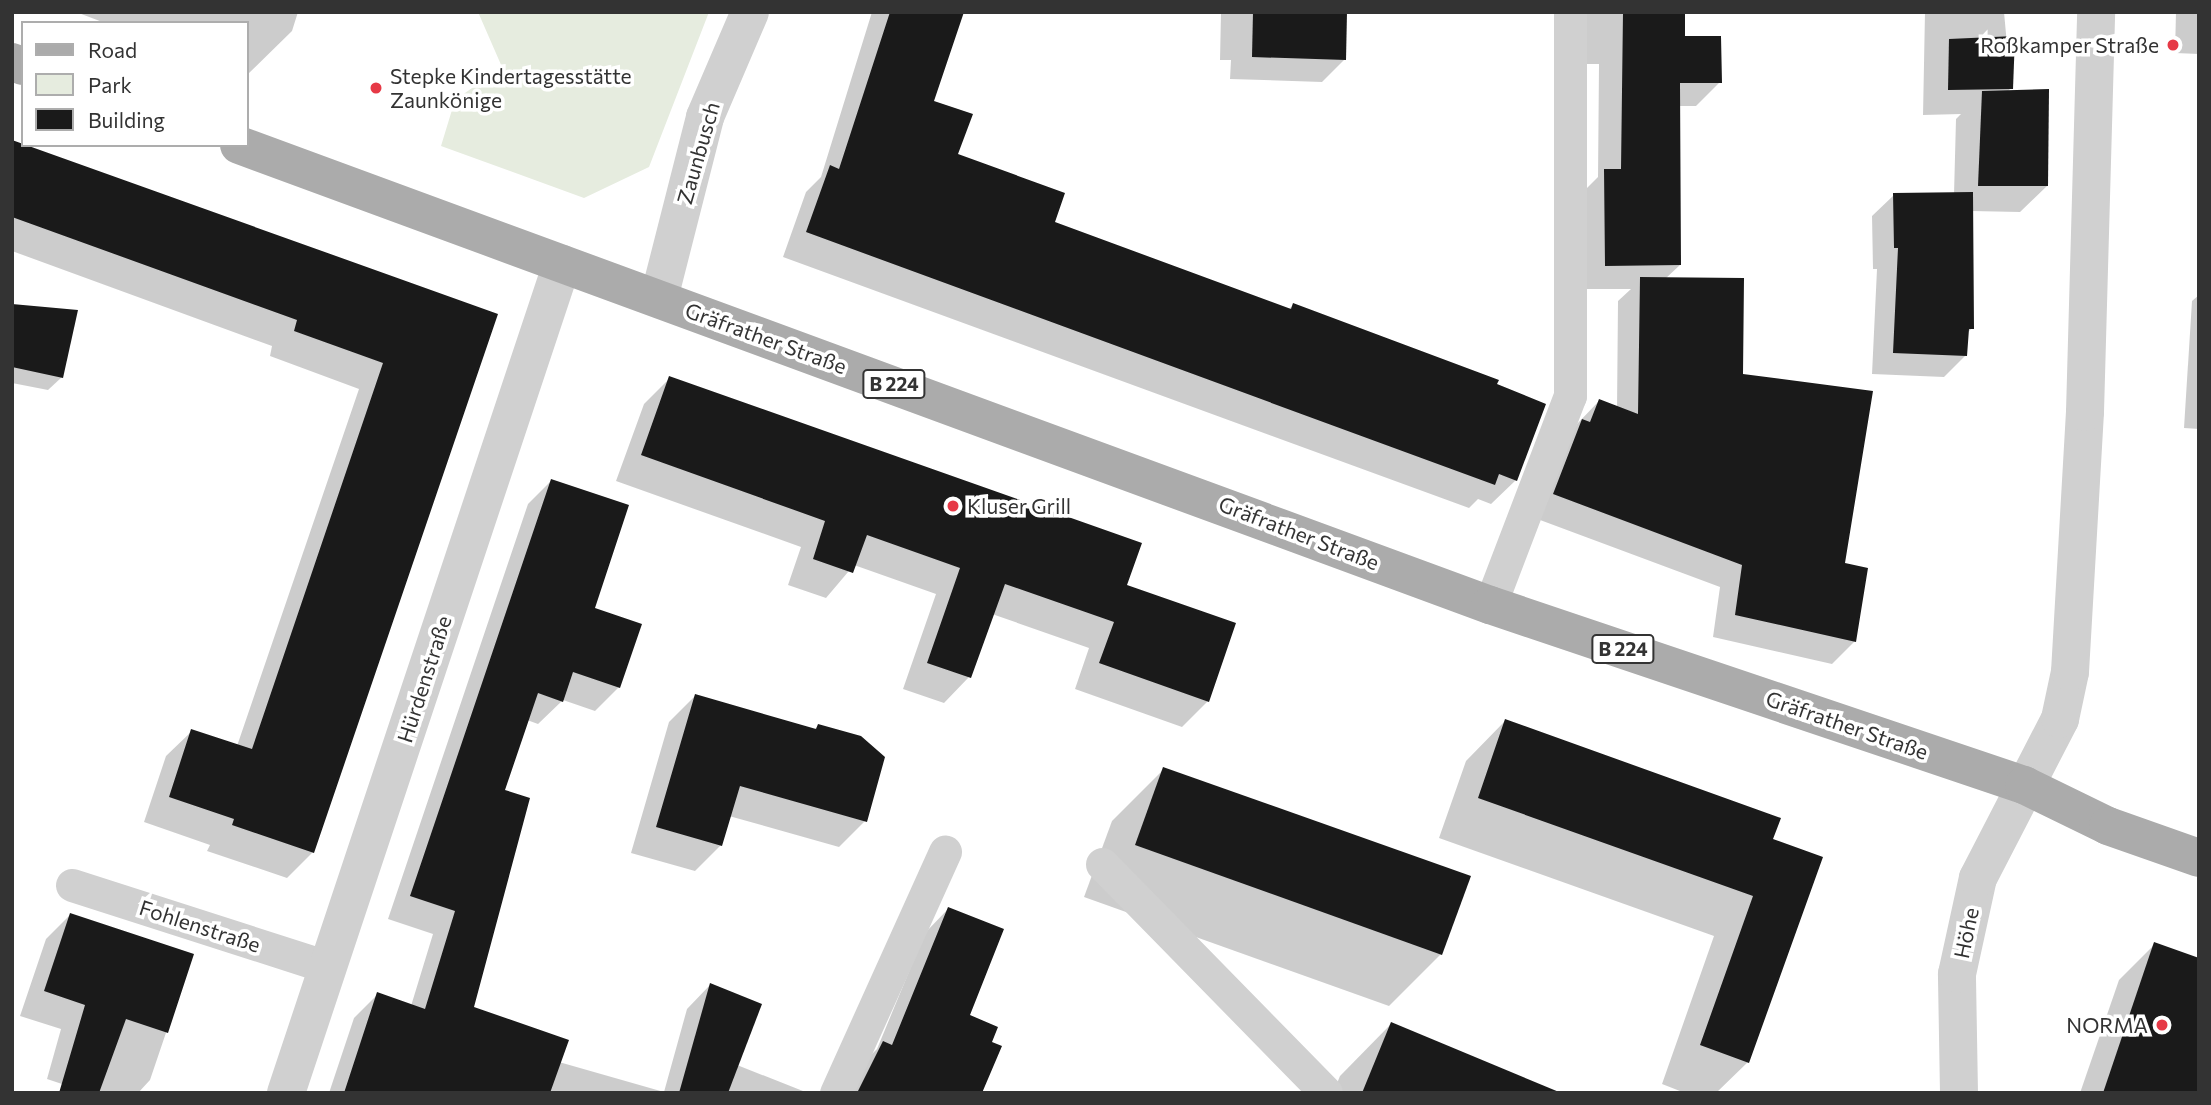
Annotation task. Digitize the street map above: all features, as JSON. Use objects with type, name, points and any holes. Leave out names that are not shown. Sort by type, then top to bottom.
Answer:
[{"type":"main road","name":"Gräfrather Straße","points":[[244,147],[1490,604],[2024,785],[2108,826],[2199,858]]},
{"type":"street","name":"Zaunbusch","points":[[659,298],[705,117],[750,12]]},
{"type":"street","points":[[2024,785],[2060,719],[2076,616],[2096,12]]},
{"type":"street","name":"Hürdenstraße","points":[[286,1093],[562,264]]},
{"type":"street","name":"Höhe","points":[[1959,1093],[1957,974],[1975,890],[2024,785]]},
{"type":"lane","points":[[1490,604],[1570,396],[1570,12]]},
{"type":"lane","points":[[836,1093],[945,852]]},
{"type":"lane","points":[[1102,864],[1326,1093]]},
{"type":"lane","name":"Fohlenstraße","points":[[72,886],[328,967]]},
{"type":"green space","points":[[478,12],[709,12],[649,167],[584,198],[441,146],[455,100],[502,67]]},
{"type":"building","points":[[890,12],[964,12],[934,101],[973,114],[958,154],[1065,193],[1055,222],[1291,309],[1293,303],[1499,380],[1497,384],[1546,404],[1517,481],[1499,474],[1495,485],[806,232],[830,165],[839,169]]},
{"type":"building","points":[[1253,12],[1347,12],[1346,60],[1252,57]]},
{"type":"building","points":[[1623,12],[1685,12],[1685,36],[1721,36],[1722,83],[1680,83],[1681,265],[1605,266],[1604,169],[1621,169]]},
{"type":"building","points":[[2015,36],[2013,89],[1948,90],[1949,39]]},
{"type":"building","points":[[2049,89],[2048,186],[1978,186],[1982,91]]},
{"type":"building","points":[[12,140],[21,143],[21,147],[32,147],[498,314],[314,853],[232,825],[234,819],[169,797],[191,729],[252,749],[383,363],[294,331],[297,320],[12,217]]},
{"type":"building","points":[[1973,192],[1974,329],[1969,329],[1967,356],[1893,353],[1898,248],[1894,248],[1893,193]]},
{"type":"building","points":[[1640,277],[1744,278],[1743,374],[1873,391],[1845,563],[1868,568],[1856,642],[1735,615],[1742,565],[1553,494],[1582,419],[1590,422],[1599,399],[1638,414]]},
{"type":"building","points":[[12,304],[78,310],[63,378],[12,367]]},
{"type":"building","points":[[669,376],[1142,543],[1127,585],[1236,623],[1209,702],[1099,663],[1114,622],[1005,584],[971,678],[927,663],[960,568],[867,535],[853,573],[813,559],[825,521],[641,455]]},
{"type":"building","points":[[551,479],[629,505],[595,608],[642,624],[620,688],[573,672],[563,702],[538,693],[505,790],[530,798],[474,1007],[569,1040],[550,1093],[344,1093],[377,992],[425,1009],[455,911],[410,896]]},
{"type":"building","points":[[695,694],[816,729],[818,724],[861,736],[885,757],[867,822],[740,786],[722,846],[656,827]]},
{"type":"building","points":[[1505,719],[1781,818],[1773,839],[1823,857],[1749,1063],[1700,1045],[1753,896],[1478,798]]},
{"type":"building","points":[[1163,767],[1471,876],[1442,955],[1135,845]]},
{"type":"building","points":[[948,907],[1004,929],[970,1015],[998,1027],[992,1042],[1002,1046],[982,1093],[857,1093],[883,1041],[892,1045]]},
{"type":"building","points":[[70,913],[194,954],[168,1033],[126,1019],[99,1093],[59,1093],[85,1005],[44,991]]},
{"type":"building","name":"NORMA","points":[[2154,942],[2199,958],[2199,1093],[2103,1093]]},
{"type":"building","points":[[710,983],[762,1004],[728,1093],[679,1093]]},
{"type":"building","points":[[1391,1022],[1559,1092],[1559,1093],[1362,1093]]},
{"type":"place","name":"Roßkamper Straße","points":[[2173,45]]},
{"type":"place","name":"Stepke Kindertagesstätte Zaunkönige","points":[[376,88]]},
{"type":"place","name":"Kluser Grill","points":[[953,506]]},
{"type":"place","name":"NORMA","points":[[2162,1025]]}]
